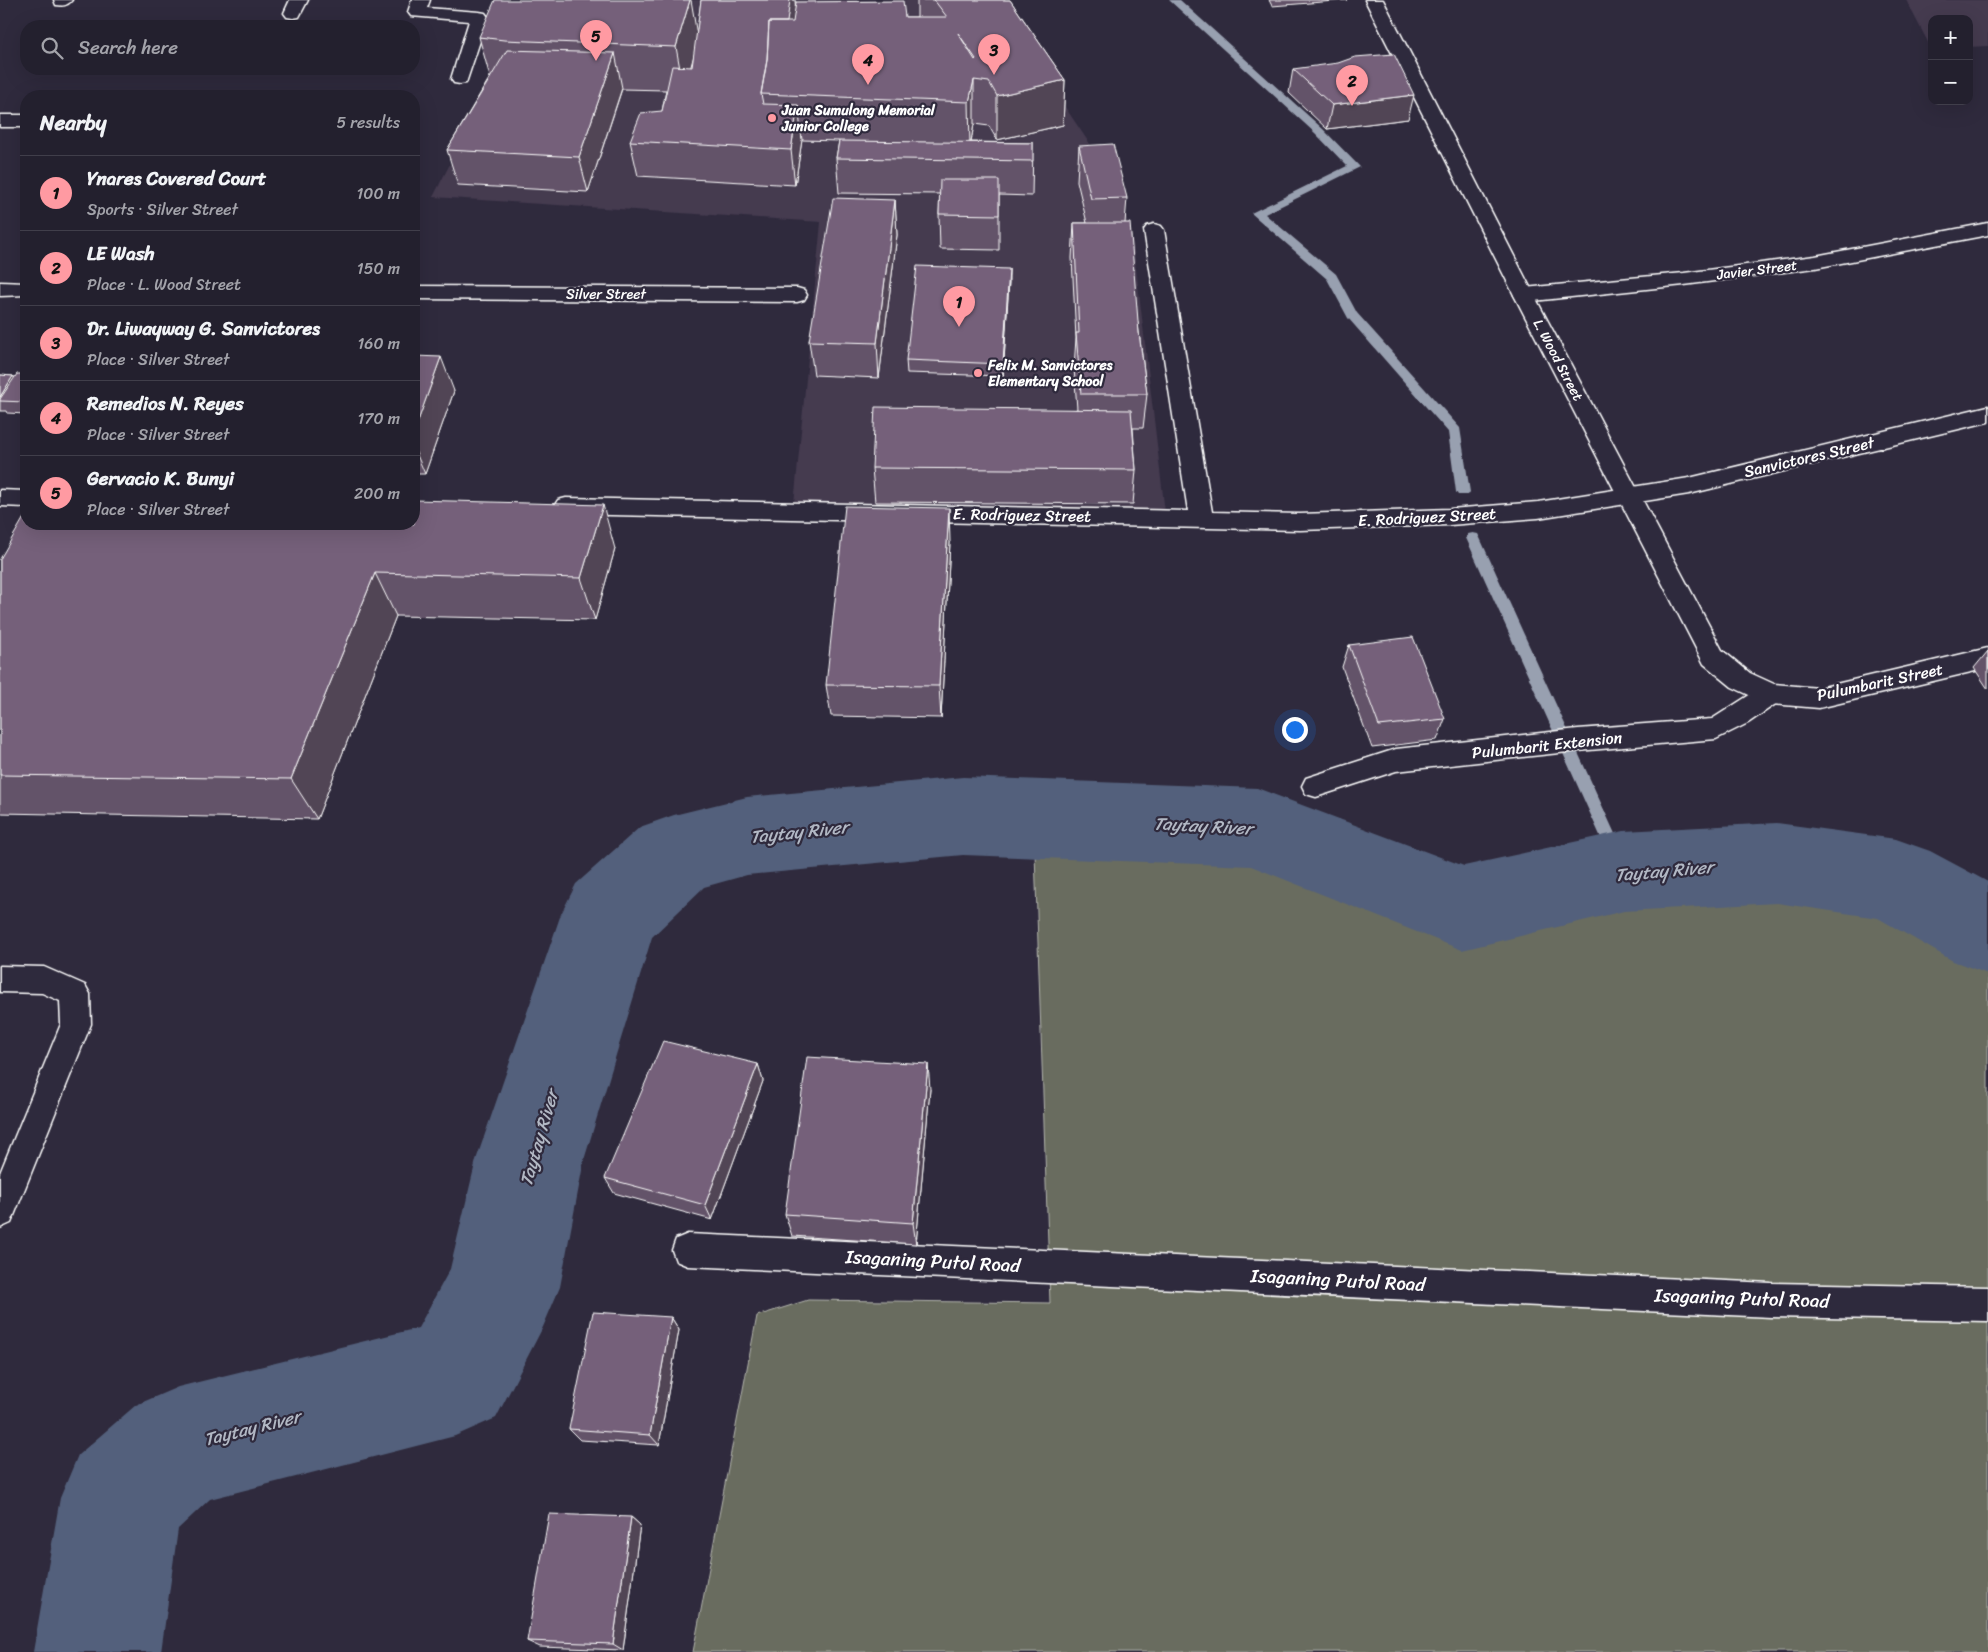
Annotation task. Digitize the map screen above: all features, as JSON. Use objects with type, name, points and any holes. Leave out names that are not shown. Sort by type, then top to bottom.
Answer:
[{"type":"street","points":[[421,0],[417,12],[479,17],[460,79]]},
{"type":"street","name":"L. Wood Street","points":[[1374,0],[1524,295],[1713,657],[1741,680],[1771,694]]},
{"type":"street","points":[[0,120],[20,122]]},
{"type":"street","name":"Javier Street","points":[[1524,295],[1684,279],[1815,262],[1988,229]]},
{"type":"street","points":[[1154,230],[1200,519]]},
{"type":"street","points":[[0,289],[20,289]]},
{"type":"street","name":"Silver Street","points":[[420,292],[797,295]]},
{"type":"street","name":"Sanvictores Street","points":[[1630,496],[1689,486],[1791,463],[1988,414]]},
{"type":"street","name":"E. Rodriguez Street","points":[[545,505],[1300,522],[1450,517],[1538,510],[1630,496]]},
{"type":"street","points":[[0,498],[20,499]]},
{"type":"street","name":"Pulumbarit Street","points":[[1771,694],[1819,698],[1988,658]]},
{"type":"street","name":"Pulumbarit Extension","points":[[1316,786],[1396,760],[1578,740],[1716,729],[1771,694]]},
{"type":"street","points":[[0,978],[44,980],[75,994],[76,1024],[0,1212]]},
{"type":"street","name":"Isaganing Putol Road","points":[[688,1250],[1771,1300],[1988,1304]]},
{"type":"shaded area","points":[[524,0],[993,0],[1096,153],[1116,177],[1133,242],[1165,512],[794,504],[821,222],[433,197],[492,82]]},
{"type":"shaded area","points":[[1906,0],[1988,0],[1988,46],[1973,47],[1973,15],[1928,15],[1928,42]]},
{"type":"green space","points":[[1250,845],[1450,929],[1652,889],[1882,912],[1988,964],[1988,1652],[693,1652],[757,1316],[808,1300],[1050,1303],[1035,853]]},
{"type":"building","points":[[495,0],[690,0],[676,47],[504,40],[479,37]]},
{"type":"building","points":[[701,0],[790,0],[787,22],[769,22],[767,60],[761,94],[763,104],[798,105],[791,150],[630,141],[641,113],[662,111],[672,66],[692,67]]},
{"type":"building","points":[[934,0],[1010,0],[1065,80],[997,96],[989,82],[974,80],[969,102],[761,94],[767,60],[769,22],[793,22],[796,2],[903,1],[905,17],[947,17]],"holes":[[[958,33],[976,59],[975,60]]]},
{"type":"building","points":[[507,50],[615,53],[579,157],[447,150]]},
{"type":"building","points":[[1394,54],[1414,95],[1332,105],[1293,69],[1338,63],[1355,57]]},
{"type":"building","points":[[839,141],[1033,143],[1033,161],[836,158]]},
{"type":"building","points":[[1113,144],[1127,198],[1091,199],[1079,146]]},
{"type":"building","points":[[940,180],[999,180],[999,215],[939,214]]},
{"type":"building","points":[[833,198],[895,200],[877,343],[809,341]]},
{"type":"building","points":[[1074,223],[1130,223],[1139,333],[1147,394],[1081,394],[1076,333],[1079,333]]},
{"type":"building","points":[[917,266],[1009,269],[1003,364],[906,360]]},
{"type":"building","points":[[420,356],[441,357],[420,415]]},
{"type":"building","points":[[17,374],[20,374],[20,402],[0,401]]},
{"type":"building","points":[[0,375],[13,376],[0,397]]},
{"type":"building","points":[[875,407],[1131,410],[1136,470],[872,468]]},
{"type":"building","points":[[420,500],[603,505],[581,578],[375,573],[291,779],[0,775],[0,559],[20,524],[20,530],[420,530]]},
{"type":"building","points":[[845,506],[949,508],[939,686],[826,685]]},
{"type":"building","points":[[1413,637],[1445,719],[1379,726],[1349,645]]},
{"type":"building","points":[[663,1041],[758,1064],[705,1205],[605,1178]]},
{"type":"building","points":[[807,1057],[928,1064],[913,1223],[785,1214]]},
{"type":"building","points":[[593,1312],[671,1317],[650,1435],[569,1429]]},
{"type":"building","points":[[549,1514],[631,1517],[613,1644],[527,1641]]},
{"type":"waterway","points":[[1174,0],[1319,131],[1354,167],[1257,213],[1332,277],[1352,315],[1455,431],[1463,492]]},
{"type":"waterway","points":[[1473,538],[1624,871]]},
{"type":"waterway","name":"Taytay River","points":[[97,1652],[121,1498],[178,1447],[455,1377],[503,1287],[530,1160],[610,914],[674,855],[747,836],[963,816],[1257,827],[1462,908],[1624,871],[1777,863],[1896,880],[1988,931]]},
{"type":"place","name":"Gervacio K. Bunyi","points":[[596,61]]},
{"type":"place","name":"Dr. Liwayway G. Sanvictores","points":[[994,75]]},
{"type":"place","name":"Remedios N. Reyes","points":[[868,85]]},
{"type":"place","name":"LE Wash","points":[[1352,106]]},
{"type":"place","name":"Juan Sumulong Memorial Junior College","points":[[772,118]]},
{"type":"place","name":"Ynares Covered Court","points":[[959,327]]},
{"type":"place","name":"Felix M. Sanvictores Elementary School","points":[[978,373]]}]
